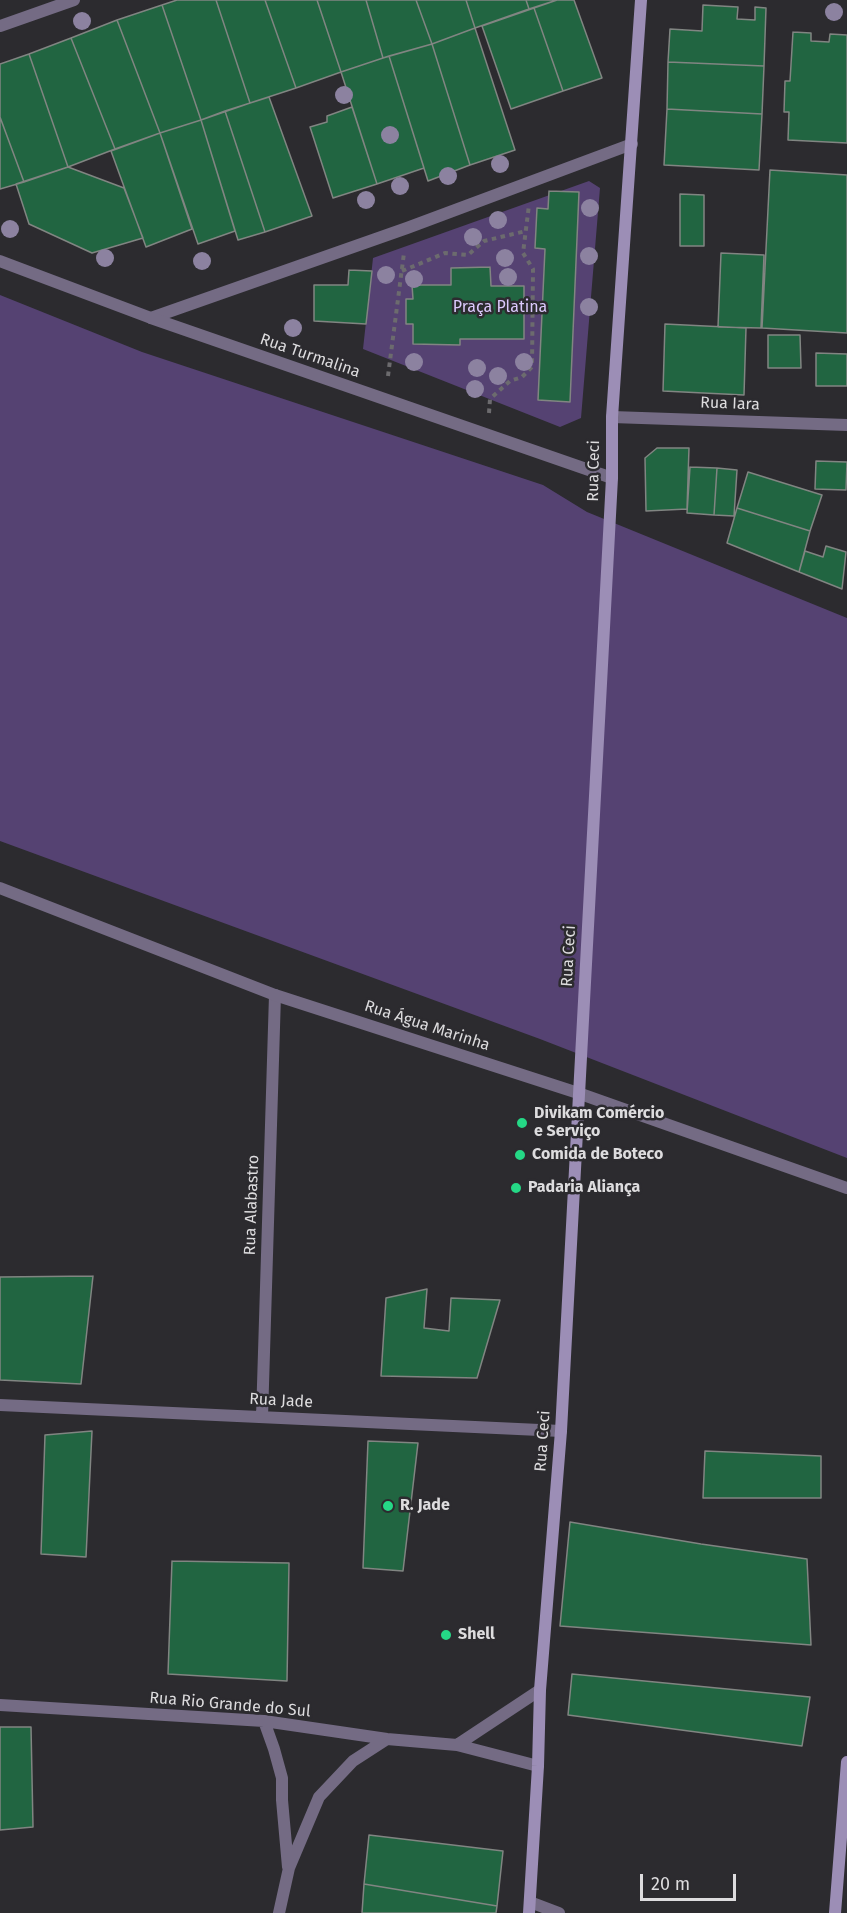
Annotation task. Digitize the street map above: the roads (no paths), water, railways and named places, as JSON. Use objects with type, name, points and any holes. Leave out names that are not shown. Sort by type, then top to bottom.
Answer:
[{"type":"main road","name":"Rua Ceci","points":[[529,1908],[538,1766],[540,1690],[561,1431],[612,478],[612,417],[641,0]]},
{"type":"main road","points":[[835,1913],[847,1762]]},
{"type":"street","points":[[0,26],[74,0]]},
{"type":"street","points":[[151,318],[407,228],[632,144]]},
{"type":"street","name":"Rua Turmalina","points":[[0,261],[151,318],[612,478]]},
{"type":"street","name":"Rua Iara","points":[[612,417],[847,424]]},
{"type":"street","name":"Rua Água Marinha","points":[[0,888],[275,995],[578,1093],[847,1188]]},
{"type":"street","name":"Rua Alabastro","points":[[262,1417],[275,995]]},
{"type":"street","name":"Rua Jade","points":[[0,1405],[561,1431]]},
{"type":"street","points":[[457,1745],[540,1690]]},
{"type":"street","name":"Rua Rio Grande do Sul","points":[[0,1705],[264,1721],[387,1739],[457,1745],[538,1766]]},
{"type":"street","points":[[264,1721],[282,1778],[289,1868]]},
{"type":"street","points":[[279,1913],[289,1868],[319,1797],[353,1761],[387,1739]]},
{"type":"street","points":[[529,1908],[559,1913]]},
{"type":"place","name":"Divikam Comércio e Serviço","points":[[522,1123]]},
{"type":"place","name":"Comida de Boteco","points":[[520,1155]]},
{"type":"place","name":"Padaria Aliança","points":[[516,1188]]},
{"type":"place","name":"R. Jade","points":[[388,1506]]},
{"type":"place","name":"Shell","points":[[446,1635]]},
{"type":"park label","name":"Praça Platina","points":[[500,308]]}]
